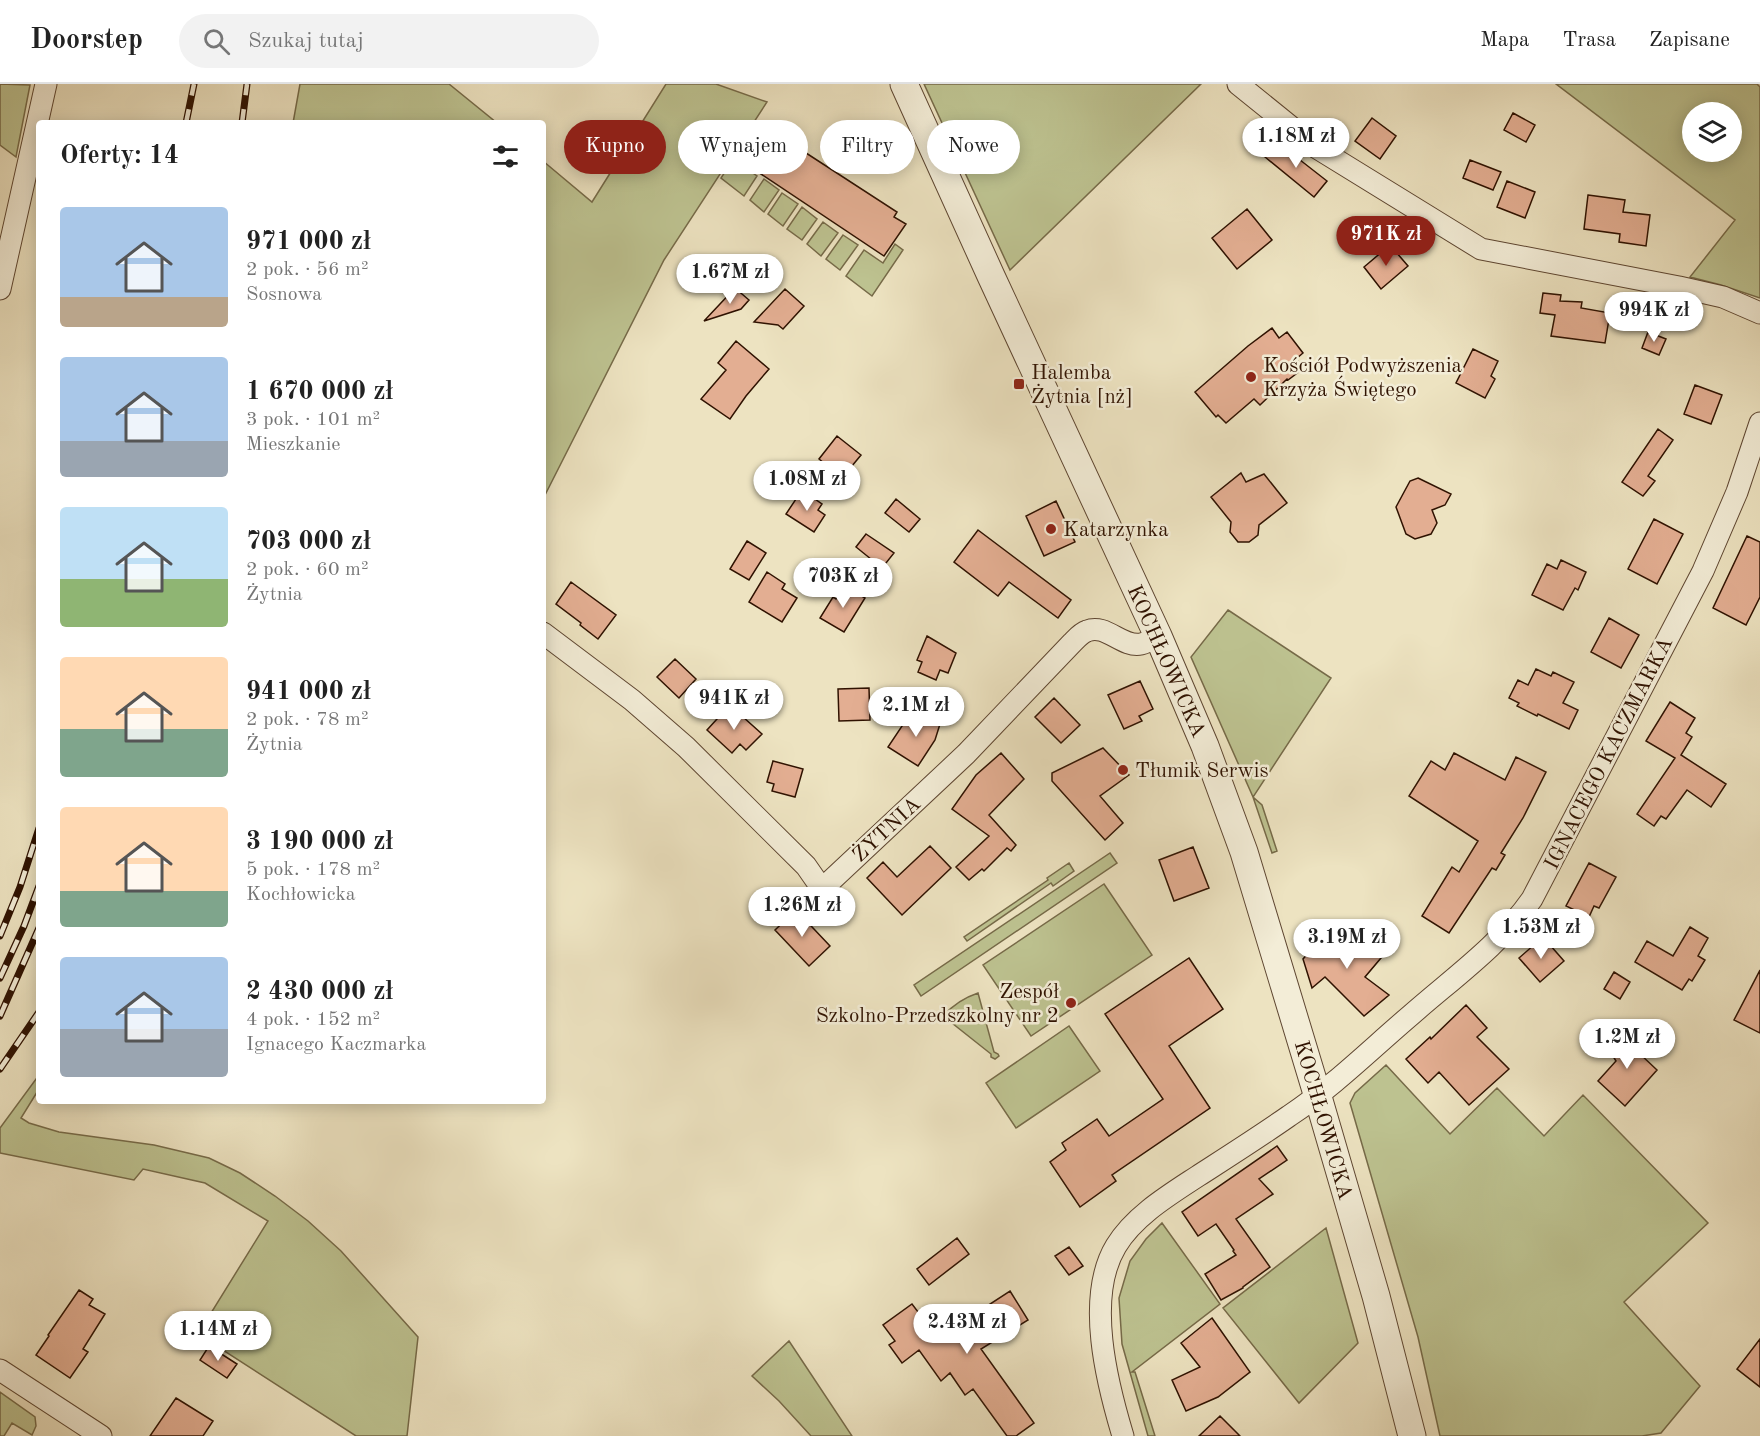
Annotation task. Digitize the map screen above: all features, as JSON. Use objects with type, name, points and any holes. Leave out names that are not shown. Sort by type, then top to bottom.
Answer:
[{"type":"street","points":[[38,120],[46,84]]},
{"type":"street","name":"KOCHŁOWICKA","points":[[904,84],[1158,636],[1205,746],[1244,852],[1318,1097],[1376,1296],[1412,1436]]},
{"type":"street","points":[[1238,84],[1317,148],[1482,249],[1723,297],[1760,313]]},
{"type":"street","points":[[0,289],[36,129]]},
{"type":"street","name":"IGNACEGO KACZMARKA","points":[[1123,1436],[1104,1362],[1100,1300],[1103,1277],[1115,1246],[1133,1224],[1169,1196],[1318,1097],[1488,949],[1519,917],[1532,899],[1703,570],[1737,492],[1760,423]]},
{"type":"street","name":"ŻYTNIA","points":[[546,635],[632,700],[686,747],[807,866],[822,889],[966,754],[1086,631],[1096,629],[1139,645],[1158,636]]},
{"type":"street","points":[[0,1370],[101,1436]]},
{"type":"green space","points":[[0,84],[30,85],[16,157],[0,145]]},
{"type":"green space","points":[[300,84],[449,84],[493,120],[294,120]]},
{"type":"green space","points":[[666,84],[716,84],[767,102],[755,120],[678,120],[678,174],[720,174],[664,260],[546,493],[546,164],[592,202],[610,174],[666,174],[666,120],[643,120]]},
{"type":"green space","points":[[924,84],[1201,84],[1010,270],[966,174],[1020,174],[1020,120],[941,120]]},
{"type":"green space","points":[[1556,84],[1757,84],[1760,87],[1760,298],[1690,277],[1735,220]]},
{"type":"green space","points":[[724,174],[754,174],[757,176],[744,196],[721,178]]},
{"type":"green space","points":[[764,179],[779,190],[764,212],[750,200]]},
{"type":"green space","points":[[782,193],[798,204],[783,226],[768,214]]},
{"type":"green space","points":[[802,207],[817,219],[802,240],[787,229]]},
{"type":"green space","points":[[823,222],[838,233],[821,256],[807,244]]},
{"type":"green space","points":[[843,235],[858,245],[840,270],[826,259]]},
{"type":"green space","points":[[895,244],[903,250],[872,296],[846,276],[864,250],[883,263]]},
{"type":"green space","points":[[1228,610],[1331,678],[1253,797],[1191,657]]},
{"type":"green space","points":[[1253,797],[1262,805],[1277,851],[1272,853]]},
{"type":"green space","points":[[1110,853],[1117,863],[921,996],[914,985]]},
{"type":"green space","points":[[1069,863],[1074,871],[1053,886],[1051,883],[967,941],[964,937],[1048,880],[1047,878]]},
{"type":"green space","points":[[1104,884],[1152,955],[1031,1036],[983,965]]},
{"type":"green space","points":[[978,993],[994,1052],[999,1056],[995,1059],[943,1016],[959,1002]]},
{"type":"green space","points":[[1069,1026],[1100,1071],[1016,1128],[986,1083]]},
{"type":"green space","points":[[1386,1065],[1450,1134],[1497,1088],[1544,1136],[1583,1095],[1708,1223],[1624,1302],[1700,1386],[1661,1433],[1642,1436],[1440,1436],[1418,1337],[1350,1103],[1355,1093]]},
{"type":"green space","points":[[36,1079],[36,1094],[21,1118],[29,1123],[59,1132],[154,1145],[209,1158],[240,1173],[275,1196],[308,1221],[341,1251],[418,1337],[407,1436],[356,1436],[198,1334],[268,1221],[205,1183],[143,1169],[134,1180],[0,1153],[0,1128]]},
{"type":"green space","points":[[1162,1223],[1220,1304],[1132,1372],[1135,1372],[1155,1436],[1148,1436],[1122,1344],[1119,1298],[1130,1261],[1146,1239]]},
{"type":"green space","points":[[1326,1228],[1358,1343],[1299,1403],[1223,1308]]},
{"type":"green space","points":[[789,1341],[852,1436],[811,1436],[752,1376]]},
{"type":"green space","points":[[0,1392],[35,1417],[36,1426],[32,1435],[12,1423],[4,1436],[0,1436]]},
{"type":"building","points":[[1513,113],[1535,125],[1526,142],[1504,130]]},
{"type":"building","points":[[1372,118],[1396,136],[1380,159],[1355,141]]},
{"type":"building","points":[[1277,142],[1327,181],[1314,197],[1265,157]]},
{"type":"building","points":[[808,154],[820,162],[820,174],[838,174],[897,212],[894,217],[906,224],[884,256],[761,174],[808,174]]},
{"type":"building","points":[[1470,160],[1501,172],[1493,190],[1463,178]]},
{"type":"building","points":[[1507,181],[1535,192],[1525,218],[1497,207]]},
{"type":"building","points":[[1588,195],[1625,200],[1623,212],[1650,215],[1646,246],[1619,242],[1620,234],[1584,229]]},
{"type":"building","points":[[1247,209],[1272,240],[1237,269],[1212,238]]},
{"type":"building","points":[[1390,245],[1408,266],[1381,289],[1364,267]]},
{"type":"building","points":[[735,288],[749,300],[741,309],[704,321]]},
{"type":"building","points":[[785,289],[804,306],[783,329],[778,325],[754,322]]},
{"type":"building","points":[[1543,293],[1561,295],[1560,301],[1582,302],[1581,308],[1610,313],[1605,343],[1551,336],[1555,315],[1540,313]]},
{"type":"building","name":"Kościół Podwyższenia Krzyża Świętego","points":[[1272,328],[1279,338],[1287,332],[1303,353],[1296,359],[1304,368],[1287,379],[1260,405],[1254,399],[1226,423],[1218,415],[1216,417],[1195,392]]},
{"type":"building","points":[[1648,332],[1666,339],[1659,355],[1642,348]]},
{"type":"building","points":[[736,341],[769,369],[730,419],[701,399],[726,370],[718,363]]},
{"type":"building","points":[[1473,349],[1498,361],[1491,376],[1495,379],[1485,398],[1456,383]]},
{"type":"building","points":[[1695,385],[1722,395],[1711,424],[1684,414]]},
{"type":"building","points":[[1658,429],[1673,440],[1648,476],[1655,481],[1643,496],[1622,482]]},
{"type":"building","points":[[837,436],[861,455],[842,478],[819,459]]},
{"type":"building","points":[[1241,473],[1246,482],[1264,474],[1287,503],[1259,525],[1258,535],[1249,542],[1238,542],[1230,532],[1231,522],[1211,497]]},
{"type":"building","points":[[1418,478],[1451,494],[1445,505],[1432,510],[1437,523],[1431,534],[1415,539],[1406,534],[1396,507],[1410,481]]},
{"type":"building","points":[[800,493],[807,498],[809,495],[822,504],[818,510],[825,515],[814,532],[786,514]]},
{"type":"building","points":[[896,499],[920,519],[909,532],[885,513]]},
{"type":"building","points":[[1056,501],[1075,542],[1044,556],[1026,516]]},
{"type":"building","points":[[1654,519],[1683,534],[1657,584],[1628,569]]},
{"type":"building","points":[[978,530],[1071,600],[1058,618],[1009,582],[998,596],[954,562]]},
{"type":"building","points":[[866,534],[894,553],[882,568],[856,547]]},
{"type":"building","points":[[1747,536],[1760,542],[1760,597],[1746,625],[1713,608]]},
{"type":"building","points":[[747,541],[766,553],[749,580],[730,569]]},
{"type":"building","points":[[1561,560],[1586,572],[1578,590],[1575,588],[1563,610],[1532,595],[1547,564],[1557,569]]},
{"type":"building","points":[[767,572],[785,584],[782,589],[797,598],[782,622],[749,602]]},
{"type":"building","points":[[571,582],[616,615],[598,639],[556,604]]},
{"type":"building","points":[[844,585],[865,598],[844,632],[820,618],[833,597],[836,599]]},
{"type":"building","points":[[1609,618],[1639,635],[1621,668],[1591,652]]},
{"type":"building","points":[[927,636],[956,653],[948,673],[940,670],[936,680],[918,672],[922,662],[917,660]]},
{"type":"building","points":[[675,659],[696,679],[679,698],[657,677]]},
{"type":"building","points":[[1536,669],[1551,676],[1553,672],[1574,682],[1563,703],[1578,710],[1569,729],[1517,706],[1519,703],[1509,698],[1518,680],[1528,685]]},
{"type":"building","points":[[1140,681],[1153,709],[1139,716],[1142,721],[1124,729],[1108,695]]},
{"type":"building","points":[[869,688],[870,720],[839,721],[838,689]]},
{"type":"building","points":[[1054,698],[1080,725],[1061,743],[1035,717]]},
{"type":"building","points":[[1670,702],[1695,718],[1686,733],[1692,737],[1681,755],[1726,784],[1711,807],[1687,790],[1666,819],[1661,816],[1654,826],[1637,814],[1675,758],[1646,741]]},
{"type":"building","points":[[727,708],[733,708],[762,734],[746,750],[740,744],[732,753],[707,730]]},
{"type":"building","points":[[918,709],[940,724],[935,740],[918,766],[888,747],[906,720],[909,722]]},
{"type":"building","points":[[1103,748],[1129,775],[1100,796],[1123,823],[1105,840],[1052,781],[1052,773]]},
{"type":"building","points":[[1001,753],[1024,779],[989,815],[1016,845],[1011,851],[1007,848],[984,871],[982,869],[969,880],[956,867],[989,836],[952,809],[976,775]]},
{"type":"building","points":[[1454,753],[1505,780],[1516,757],[1546,772],[1523,818],[1501,853],[1505,855],[1496,870],[1492,868],[1449,933],[1422,916],[1452,867],[1459,872],[1478,841],[1409,796],[1431,761],[1445,770]]},
{"type":"building","points":[[773,761],[803,769],[795,797],[772,791],[774,784],[767,782]]},
{"type":"building","points":[[930,846],[951,868],[902,915],[867,878],[883,862],[897,877]]},
{"type":"building","points":[[1193,847],[1209,888],[1174,901],[1159,860]]},
{"type":"building","points":[[1589,863],[1616,877],[1599,908],[1594,906],[1589,917],[1566,906]]},
{"type":"building","points":[[796,910],[830,946],[809,966],[775,930]]},
{"type":"building","points":[[1690,927],[1708,938],[1698,956],[1705,960],[1692,981],[1689,979],[1682,990],[1635,962],[1647,941],[1673,956]]},
{"type":"building","points":[[1326,933],[1348,951],[1362,934],[1386,952],[1365,977],[1389,995],[1364,1016],[1325,977],[1312,988],[1303,959]]},
{"type":"building","points":[[1543,937],[1564,961],[1540,982],[1519,958]]},
{"type":"building","points":[[1189,958],[1223,1009],[1169,1046],[1210,1108],[1112,1175],[1116,1181],[1080,1207],[1050,1162],[1066,1150],[1062,1143],[1097,1119],[1109,1136],[1163,1099],[1105,1014]]},
{"type":"building","points":[[1760,970],[1760,1033],[1734,1020]]},
{"type":"building","points":[[1614,972],[1630,982],[1620,999],[1604,989]]},
{"type":"building","points":[[1466,1005],[1487,1028],[1477,1037],[1509,1069],[1469,1105],[1439,1072],[1428,1083],[1406,1059],[1430,1037],[1431,1039]]},
{"type":"building","points":[[1629,1032],[1644,1047],[1639,1053],[1657,1070],[1625,1106],[1598,1081],[1616,1061],[1608,1048]]},
{"type":"building","points":[[1277,1146],[1287,1160],[1259,1179],[1273,1194],[1236,1219],[1270,1267],[1243,1288],[1221,1300],[1205,1274],[1236,1255],[1234,1250],[1216,1224],[1198,1236],[1182,1212]]},
{"type":"building","points":[[957,1238],[969,1254],[929,1285],[917,1269]]},
{"type":"building","points":[[1069,1247],[1083,1266],[1069,1275],[1055,1256]]},
{"type":"building","points":[[79,1290],[93,1299],[89,1305],[105,1314],[83,1349],[88,1352],[70,1378],[36,1355]]},
{"type":"building","points":[[1010,1291],[1028,1320],[981,1349],[1034,1423],[1016,1436],[1007,1436],[973,1389],[965,1395],[950,1373],[941,1381],[919,1350],[902,1363],[889,1345],[895,1341],[883,1325],[912,1304],[938,1338]]},
{"type":"building","points":[[1212,1318],[1250,1372],[1218,1397],[1186,1411],[1172,1380],[1200,1367],[1181,1343]]},
{"type":"building","points":[[1760,1339],[1760,1387],[1737,1369]]},
{"type":"building","points":[[209,1346],[237,1364],[227,1378],[200,1360]]},
{"type":"building","points":[[176,1398],[213,1421],[203,1436],[150,1436]]},
{"type":"building","points":[[1220,1416],[1240,1436],[1199,1436]]},
{"type":"railway","points":[[187,120],[194,84]]},
{"type":"railway","points":[[242,120],[247,84]]},
{"type":"railway","points":[[0,936],[20,887],[36,837]]},
{"type":"railway","points":[[0,978],[36,894]]},
{"type":"railway","points":[[0,1016],[36,935]]},
{"type":"railway","points":[[0,1069],[36,1016]]},
{"type":"place","name":"Kościół Podwyższenia Krzyża Świętego","points":[[1251,377]]},
{"type":"place","name":"Halemba Żytnia [nż]","points":[[1019,384]]},
{"type":"place","name":"Katarzynka","points":[[1051,529]]},
{"type":"place","name":"Tłumik Serwis","points":[[1123,770]]},
{"type":"place","name":"Zespół Szkolno-Przedszkolny nr 2","points":[[1071,1003]]}]
